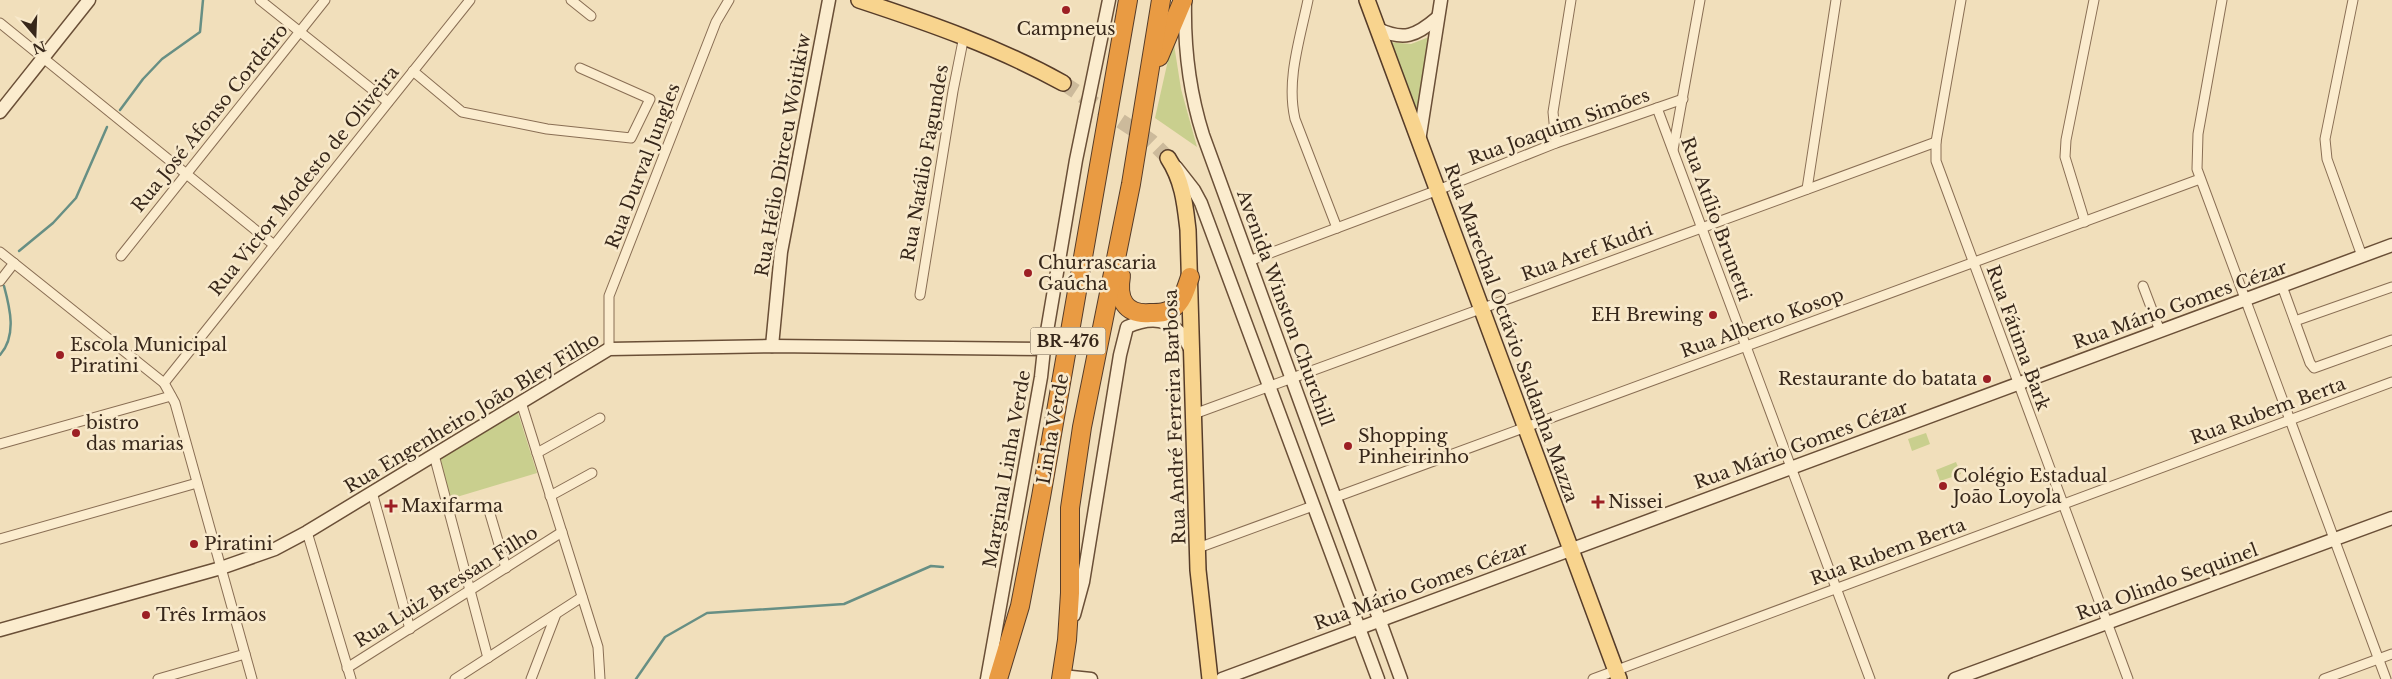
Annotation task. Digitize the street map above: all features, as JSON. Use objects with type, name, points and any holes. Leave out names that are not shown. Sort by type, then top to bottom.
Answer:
[{"type":"highway","points":[[1120,42],[1121,0]]},
{"type":"highway","name":"Linha Verde","points":[[998,679],[1020,606],[1041,497],[1128,0]]},
{"type":"highway","name":"Linha Verde","points":[[1061,677],[1067,640],[1070,508],[1082,427],[1131,184],[1161,0]]},
{"type":"highway","points":[[1149,81],[1184,0]]},
{"type":"highway","points":[[1131,184],[1134,198],[1119,286],[1122,302],[1129,310],[1142,314],[1166,312],[1174,308],[1182,299],[1190,277]]},
{"type":"main road","points":[[859,0],[964,36],[1017,59],[1063,83]]},
{"type":"main road","name":"Rua Marechal Octávio Saldanha Mazza","points":[[1367,0],[1617,675]]},
{"type":"main road","name":"Rua André Ferreira Barbosa","points":[[1168,158],[1180,179],[1185,198],[1190,277],[1200,594],[1210,679]]},
{"type":"street","points":[[0,112],[89,0]]},
{"type":"street","points":[[260,0],[388,102]]},
{"type":"street","name":"Rua José Afonso Cordeiro","points":[[121,256],[325,0]]},
{"type":"street","name":"Rua Victor Modesto de Oliveira","points":[[164,383],[470,0]]},
{"type":"street","points":[[571,0],[591,16]]},
{"type":"street","name":"Rua Durval Jungles","points":[[609,349],[609,296],[716,22],[729,0]]},
{"type":"street","name":"Rua Hélio Dirceu Woitikiw","points":[[772,346],[781,252],[829,0]]},
{"type":"street","name":"Marginal Linha Verde","points":[[987,679],[1042,377],[1044,349],[1076,160],[1109,0]]},
{"type":"street","name":"Avenida Winston Churchill","points":[[1184,0],[1185,49],[1192,97],[1203,135],[1401,679]]},
{"type":"street","points":[[1308,0],[1290,87],[1291,102],[1295,119],[1337,228]]},
{"type":"street","points":[[1420,141],[1440,0]]},
{"type":"street","points":[[1556,143],[1553,112],[1571,0]]},
{"type":"street","points":[[1673,151],[1700,0]]},
{"type":"street","points":[[1807,189],[1836,0]]},
{"type":"street","name":"Rua Fátima Bark","points":[[1961,0],[1936,142],[1938,170],[2128,679]]},
{"type":"street","points":[[2085,222],[2065,158],[2066,140],[2094,0]]},
{"type":"street","points":[[2222,0],[2198,134],[2196,158],[2200,180],[2386,679]]},
{"type":"street","points":[[2353,0],[2325,139],[2327,159],[2362,256]]},
{"type":"street","points":[[1378,29],[1391,35],[1408,36],[1422,31],[1437,18]]},
{"type":"street","points":[[0,23],[274,245]]},
{"type":"street","name":"Rua Natálio Fagundes","points":[[920,295],[952,90],[964,36]]},
{"type":"street","points":[[413,71],[462,112],[548,129],[631,138],[650,99],[580,68]]},
{"type":"street","name":"Rua Joaquim Simões","points":[[1249,261],[1438,190],[1556,143],[1683,99]]},
{"type":"street","name":"Rua Atílio Brunetti","points":[[1657,108],[1870,679]]},
{"type":"street","name":"Rua Aref Kudri","points":[[1194,414],[1936,142]]},
{"type":"street","points":[[1168,158],[1186,178],[1201,203],[1378,679]]},
{"type":"street","name":"Rua Alberto Kosop","points":[[1336,498],[2200,180]]},
{"type":"street","name":"Rua Mário Gomes Cézar","points":[[1222,679],[2392,245]]},
{"type":"street","points":[[0,252],[164,383],[171,396],[197,483],[252,679]]},
{"type":"street","points":[[0,281],[14,263]]},
{"type":"street","points":[[2143,286],[2160,331]]},
{"type":"street","points":[[2282,286],[2310,363],[2314,368],[2392,340]]},
{"type":"street","points":[[2295,321],[2392,287]]},
{"type":"street","points":[[1067,640],[1083,582],[1120,355],[1127,327],[1142,320],[1158,320],[1174,326],[1185,338],[1192,353]]},
{"type":"street","name":"Rua Engenheiro João Bley Filho","points":[[0,630],[221,568],[275,549],[307,532],[609,349],[772,346],[1044,349]]},
{"type":"street","name":"Rua Rubem Berta","points":[[1593,679],[1617,675],[1836,589],[2392,382]]},
{"type":"street","points":[[0,444],[171,396]]},
{"type":"street","points":[[521,402],[598,647],[600,679]]},
{"type":"street","points":[[537,453],[600,418]]},
{"type":"street","points":[[434,454],[488,658]]},
{"type":"street","points":[[550,496],[592,473]]},
{"type":"street","points":[[0,539],[197,483]]},
{"type":"street","points":[[372,492],[410,629]]},
{"type":"street","points":[[1198,548],[1313,506]]},
{"type":"street","points":[[488,507],[506,568]]},
{"type":"street","name":"Rua Olindo Sequinel","points":[[1955,679],[2392,518]]},
{"type":"street","points":[[307,532],[351,679]]},
{"type":"street","name":"Rua Luiz Bressan Filho","points":[[348,668],[562,532]]},
{"type":"street","points":[[455,679],[582,597]]},
{"type":"street","points":[[531,679],[556,614]]},
{"type":"street","points":[[158,679],[245,654]]},
{"type":"street","points":[[2324,679],[2392,654]]},
{"type":"street","points":[[1061,677],[1091,679]]},
{"type":"green space","points":[[1429,37],[1417,112],[1388,42],[1411,44]]},
{"type":"green space","points":[[1173,38],[1181,89],[1197,147],[1155,118]]},
{"type":"green space","points":[[518,413],[537,473],[450,499],[438,457]]},
{"type":"green space","points":[[1926,433],[1930,444],[1912,451],[1908,439]]},
{"type":"green space","points":[[1956,462],[1961,474],[1940,481],[1936,470]]},
{"type":"waterway","points":[[120,110],[143,79],[162,59],[200,32],[203,0]]},
{"type":"waterway","points":[[19,251],[53,223],[76,198],[107,127]]},
{"type":"waterway","points":[[0,355],[9,339],[11,322],[4,286]]},
{"type":"waterway","points":[[636,679],[665,637],[707,613],[844,604],[931,566],[943,567]]},
{"type":"tunnel","points":[[1063,83],[1151,141],[1168,158]]},
{"type":"place","name":"Campneus","points":[[1066,10]]},
{"type":"place","name":"Churrascaria Gaúcha","points":[[1028,273]]},
{"type":"place","name":"EH Brewing","points":[[1713,315]]},
{"type":"place","name":"Escola Municipal Piratini","points":[[60,355]]},
{"type":"place","name":"Restaurante do batata","points":[[1987,379]]},
{"type":"place","name":"bistro das marias","points":[[76,433]]},
{"type":"place","name":"Shopping Pinheirinho","points":[[1348,446]]},
{"type":"place","name":"Colégio Estadual João Loyola","points":[[1943,486]]},
{"type":"place","name":"Nissei","points":[[1598,502]]},
{"type":"place","name":"Maxifarma","points":[[391,506]]},
{"type":"place","name":"Piratini","points":[[194,544]]},
{"type":"place","name":"Três Irmãos","points":[[146,615]]}]
